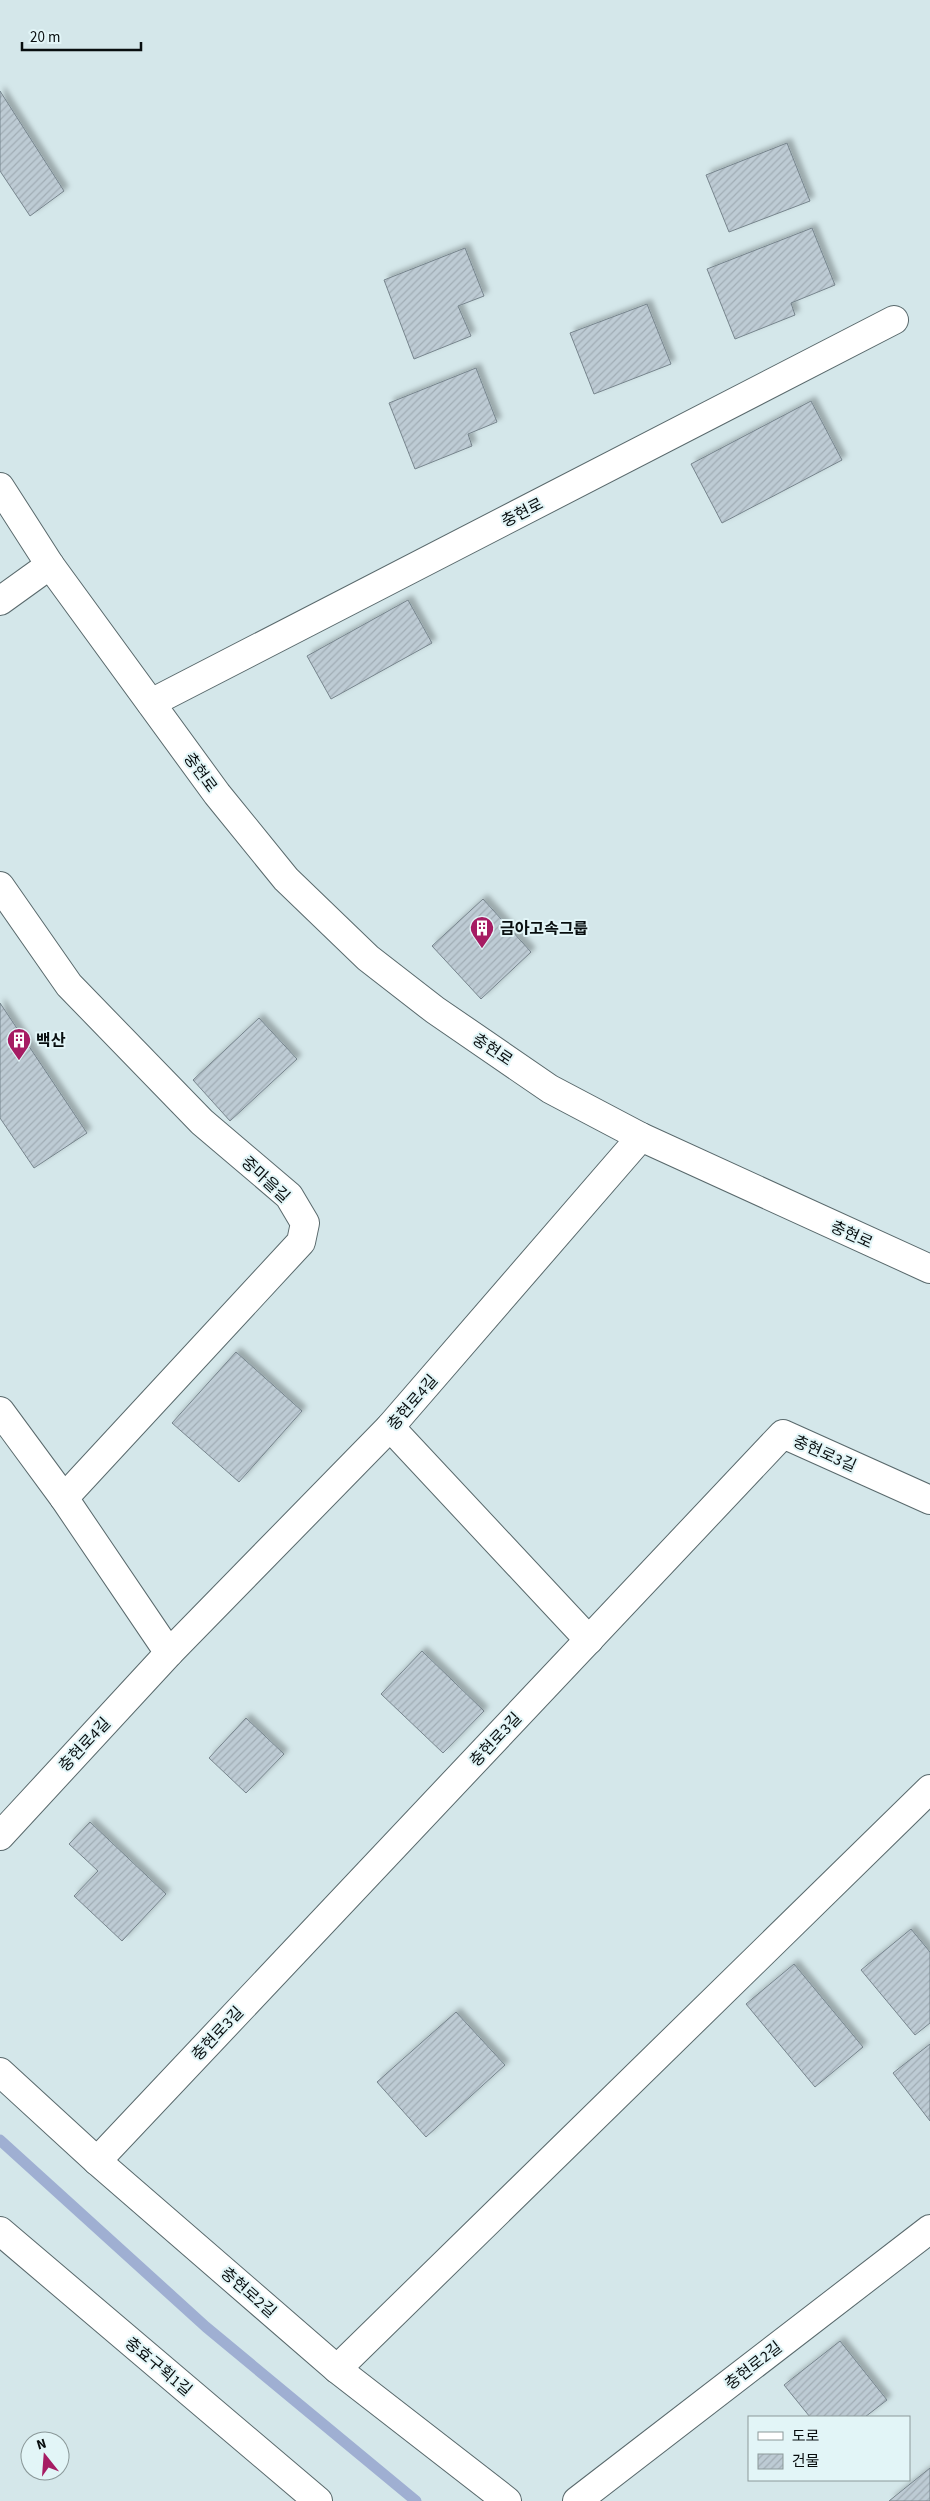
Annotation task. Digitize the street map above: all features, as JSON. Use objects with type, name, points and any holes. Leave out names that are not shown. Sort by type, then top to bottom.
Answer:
[{"type":"street","name":"충현로","points":[[151,703],[894,320]]},
{"type":"street","name":"충현로","points":[[0,487],[50,565],[217,794],[286,879],[368,958],[435,1010],[550,1088],[640,1137],[930,1269]]},
{"type":"street","points":[[0,601],[50,565]]},
{"type":"street","name":"중마을길","points":[[0,886],[69,985],[202,1122],[288,1196],[304,1223],[301,1242],[64,1498]]},
{"type":"street","name":"충현로4길","points":[[0,1836],[169,1653],[390,1427],[640,1137]]},
{"type":"street","points":[[0,1410],[64,1498],[169,1653]]},
{"type":"street","points":[[390,1427],[589,1640]]},
{"type":"street","name":"충현로3길","points":[[97,2161],[783,1434],[930,1500]]},
{"type":"street","points":[[337,2369],[930,1789]]},
{"type":"street","name":"충현로2길","points":[[0,2072],[97,2161],[337,2369],[507,2501]]},
{"type":"street","name":"충현로2길","points":[[576,2501],[930,2229]]},
{"type":"street","name":"충효구획1길","points":[[0,2231],[318,2501]]},
{"type":"building","points":[[0,91],[64,191],[30,216],[0,171]]},
{"type":"building","points":[[787,143],[810,201],[729,232],[706,175]]},
{"type":"building","points":[[812,228],[835,285],[791,303],[795,315],[735,339],[707,269]]},
{"type":"building","points":[[465,248],[484,296],[458,306],[471,336],[414,359],[384,280]]},
{"type":"building","points":[[647,304],[671,364],[594,394],[570,333]]},
{"type":"building","points":[[476,368],[497,422],[468,434],[472,446],[415,469],[389,403]]},
{"type":"building","points":[[811,401],[842,460],[722,523],[691,464]]},
{"type":"building","points":[[408,600],[432,643],[331,699],[307,656]]},
{"type":"building","name":"금아고속그룹","points":[[483,899],[531,952],[481,999],[432,946]]},
{"type":"building","name":"백산","points":[[0,1003],[87,1133],[34,1168],[0,1118]]},
{"type":"building","points":[[259,1018],[297,1059],[230,1121],[193,1080]]},
{"type":"building","points":[[236,1352],[302,1411],[239,1482],[172,1423]]},
{"type":"building","points":[[422,1651],[484,1711],[443,1753],[381,1694]]},
{"type":"building","points":[[246,1718],[284,1754],[246,1793],[209,1758]]},
{"type":"building","points":[[90,1822],[166,1894],[122,1941],[74,1896],[98,1871],[69,1844]]},
{"type":"building","points":[[911,1929],[930,1952],[930,2023],[915,2035],[861,1970]]},
{"type":"building","points":[[794,1964],[863,2047],[815,2087],[746,2004]]},
{"type":"building","points":[[456,2012],[505,2065],[426,2137],[377,2082]]},
{"type":"building","points":[[930,2044],[930,2121],[893,2073]]},
{"type":"building","points":[[840,2341],[887,2400],[866,2416],[809,2416],[784,2385]]},
{"type":"building","points":[[930,2468],[930,2501],[889,2501]]},
{"type":"waterway","points":[[0,2140],[206,2327],[416,2501]]},
{"type":"place","name":"금아고속그룹","points":[[482,949]]},
{"type":"place","name":"백산","points":[[19,1061]]}]
